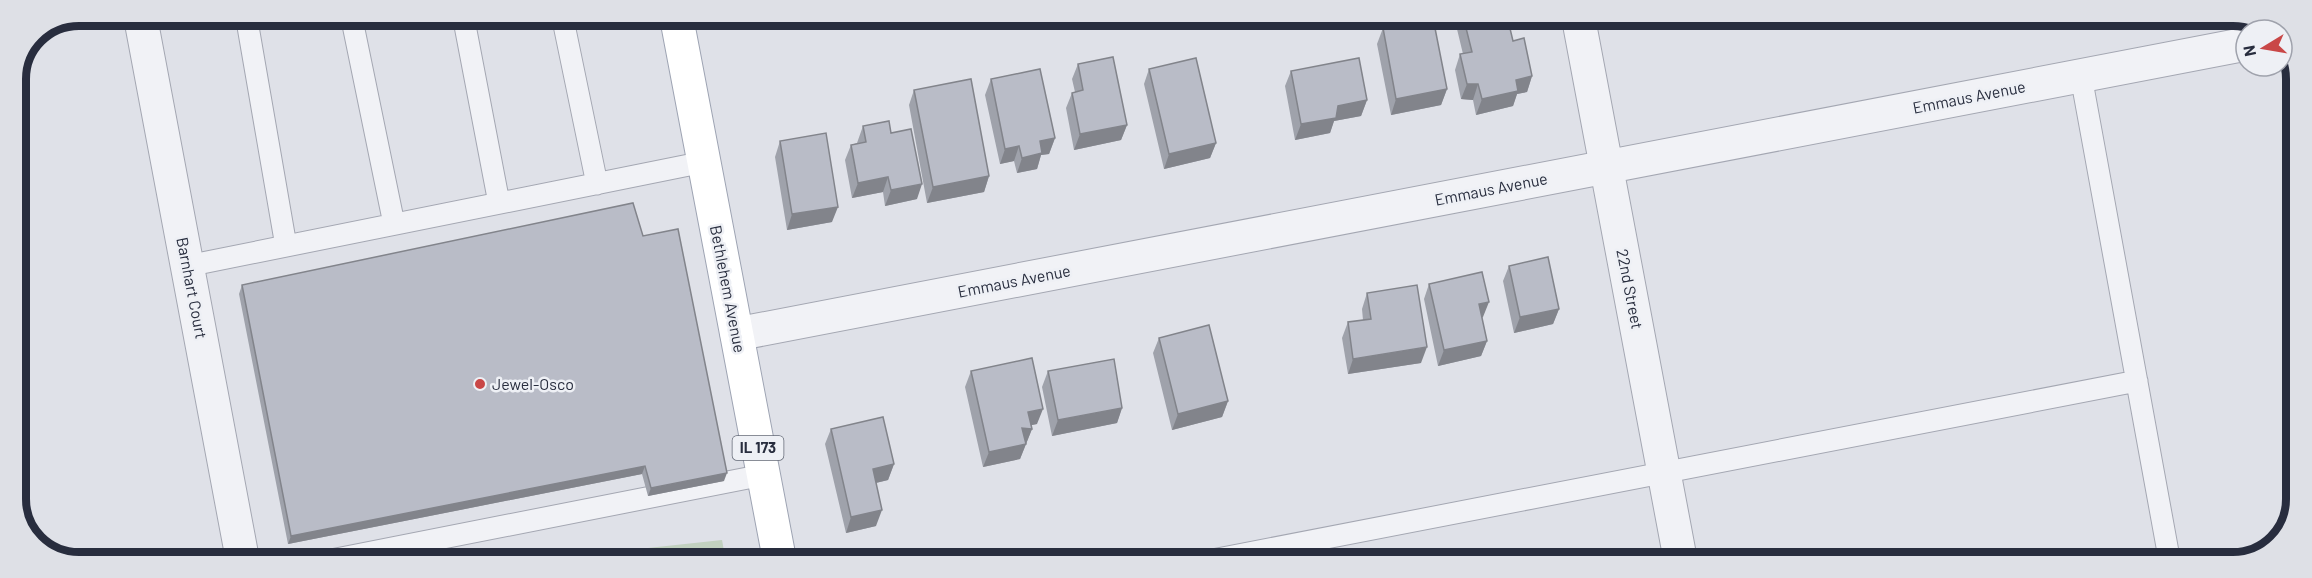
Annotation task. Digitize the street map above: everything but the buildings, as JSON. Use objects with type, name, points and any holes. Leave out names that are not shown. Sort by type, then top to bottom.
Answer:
[{"type":"main road","name":"Bethlehem Avenue","points":[[678,26],[778,552]]},
{"type":"street","name":"Barnhart Court","points":[[142,26],[241,552]]},
{"type":"street","name":"22nd Street","points":[[1580,26],[1680,552]]},
{"type":"street","name":"Emmaus Avenue","points":[[737,334],[2234,46]]},
{"type":"lane","points":[[248,26],[286,246]]},
{"type":"lane","points":[[353,26],[394,225]]},
{"type":"lane","points":[[465,26],[499,203]]},
{"type":"lane","points":[[564,26],[597,184]]},
{"type":"lane","points":[[2081,76],[2168,552]]},
{"type":"lane","points":[[188,266],[704,162]]},
{"type":"lane","points":[[1253,552],[2137,381]]},
{"type":"lane","points":[[372,552],[763,475]]},
{"type":"green space","points":[[722,540],[724,552],[611,552]]},
{"type":"place","name":"Jewel-Osco","points":[[480,384]]}]
